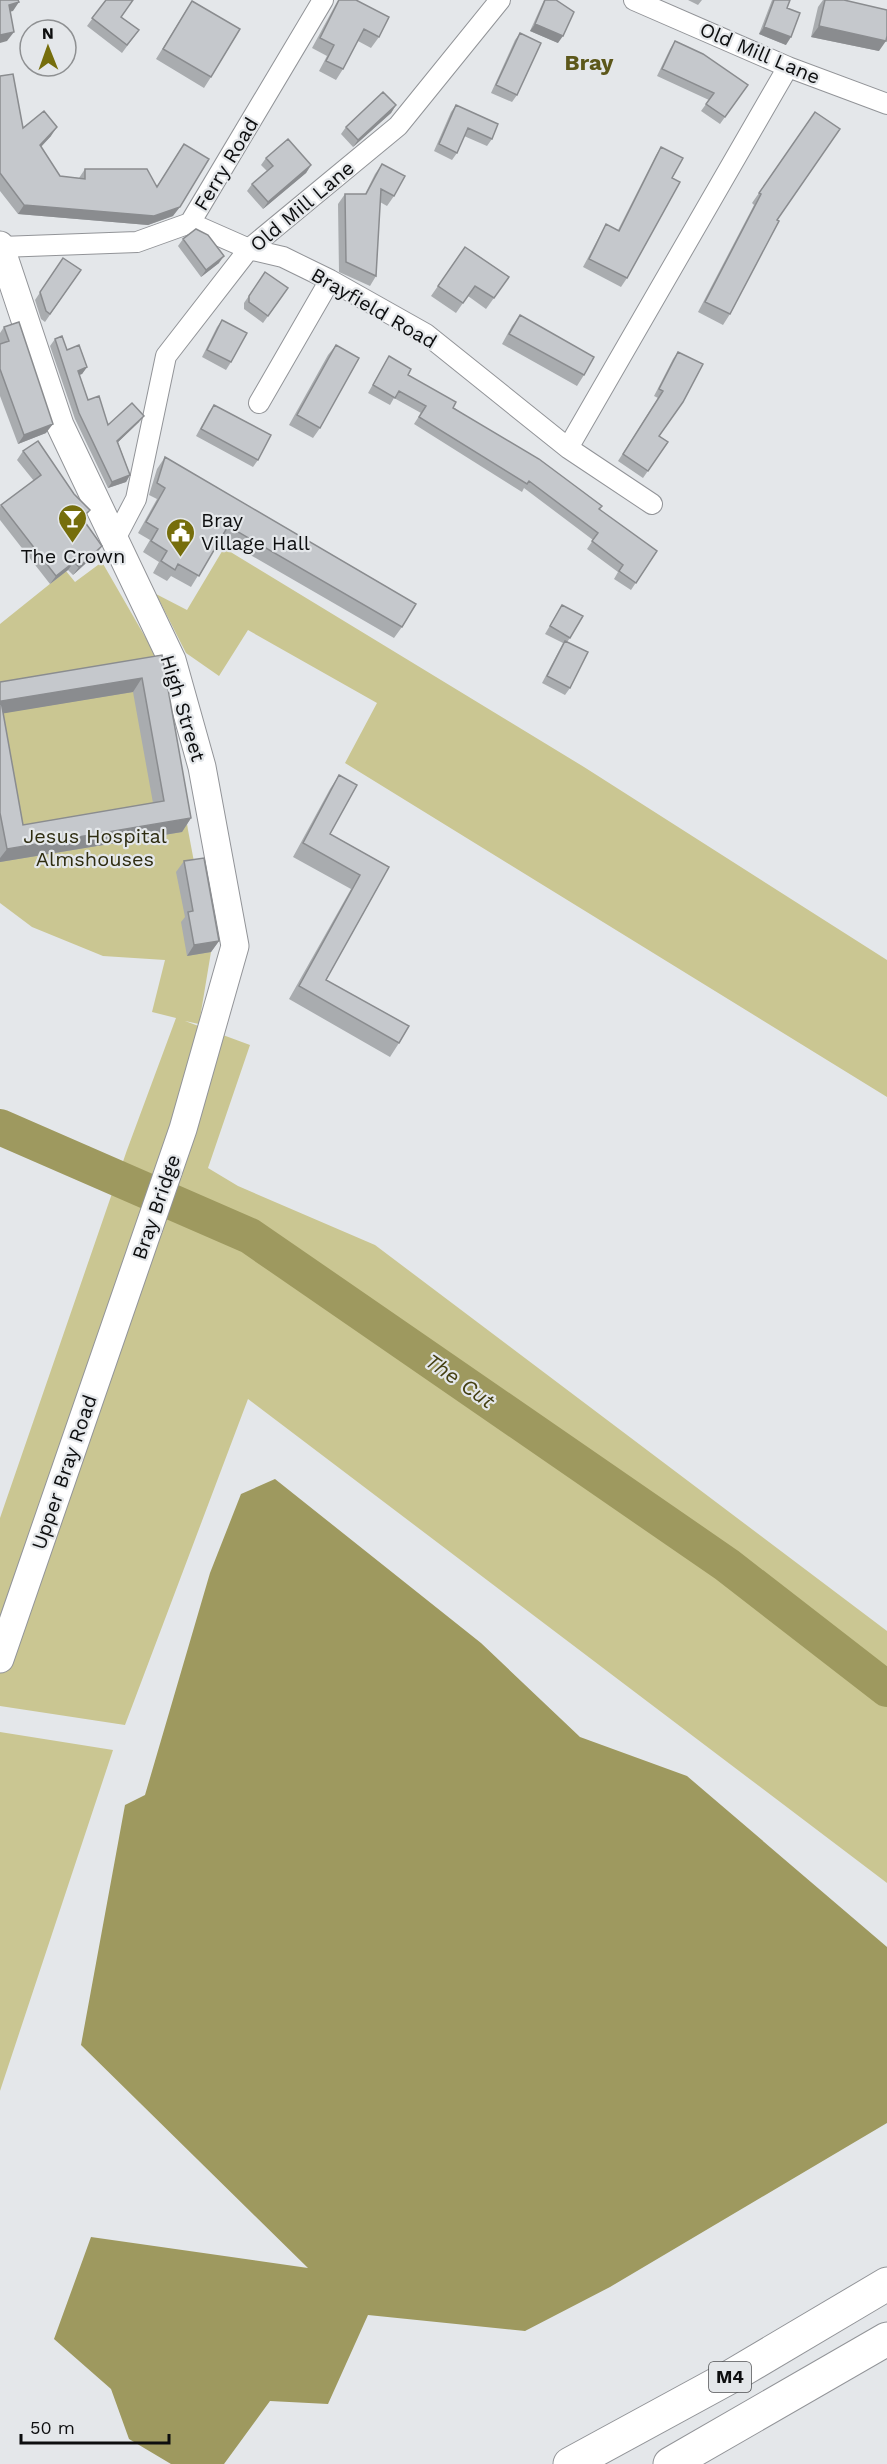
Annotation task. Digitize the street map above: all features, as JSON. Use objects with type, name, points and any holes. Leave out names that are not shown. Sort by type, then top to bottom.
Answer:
[{"type":"highway","name":"M4","points":[[570,2464],[730,2377],[887,2284]]},
{"type":"highway","name":"M4","points":[[670,2464],[887,2339]]},
{"type":"main road","name":"High Street","points":[[0,246],[60,425],[172,660],[202,767],[235,946]]},
{"type":"main road","name":"Bray Bridge","points":[[129,1286],[183,1129],[235,946]]},
{"type":"main road","name":"Upper Bray Road","points":[[0,1659],[129,1286]]},
{"type":"street","name":"Ferry Road","points":[[0,246],[137,242],[190,223],[323,0]]},
{"type":"street","name":"Old Mill Lane","points":[[115,539],[136,499],[166,356],[249,249],[398,126],[500,0]]},
{"type":"street","name":"Old Mill Lane","points":[[634,0],[788,67],[887,104]]},
{"type":"street","points":[[568,448],[788,67]]},
{"type":"street","name":"Brayfield Road","points":[[190,223],[249,249],[283,257],[330,280],[426,334],[568,448],[652,504]]},
{"type":"street","points":[[259,403],[330,280]]},
{"type":"green space","points":[[224,548],[584,767],[887,960],[887,1097],[345,763],[377,703],[248,630],[219,676],[186,653],[156,594],[187,610]]},
{"type":"green space","name":"Jesus Hospital Almshouses","points":[[102,562],[163,668],[188,830],[211,952],[199,1024],[185,1021],[250,1045],[208,1168],[238,1186],[375,1245],[887,1631],[887,1883],[248,1399],[125,1725],[0,1706],[0,1518],[127,1150],[176,1018],[152,1012],[165,960],[103,956],[32,927],[0,903],[0,624],[66,571],[75,582]]},
{"type":"green space","points":[[0,1732],[113,1750],[0,2091]]},
{"type":"shaded area","points":[[275,1479],[481,1643],[580,1737],[687,1776],[887,1947],[887,2123],[610,2287],[525,2331],[368,2315],[328,2404],[270,2401],[224,2464],[171,2464],[129,2439],[111,2389],[54,2339],[91,2237],[308,2268],[81,2045],[125,1805],[145,1795],[210,1573],[241,1494]]},
{"type":"building","points":[[0,0],[18,0],[19,2],[9,5],[14,32],[0,35]]},
{"type":"building","points":[[106,0],[133,0],[121,17],[139,30],[127,45],[92,18]]},
{"type":"building","points":[[339,0],[356,0],[389,17],[379,37],[364,29],[343,69],[326,61],[334,45],[320,38]]},
{"type":"building","points":[[545,0],[556,0],[574,12],[563,36],[535,24]]},
{"type":"building","points":[[774,0],[790,0],[787,8],[800,13],[791,37],[764,27]]},
{"type":"building","points":[[825,0],[844,0],[887,10],[886,41],[819,26]]},
{"type":"building","points":[[192,1],[240,29],[211,77],[163,49]]},
{"type":"building","points":[[520,33],[541,43],[517,95],[496,85]]},
{"type":"building","points":[[675,41],[703,54],[748,85],[725,117],[706,104],[714,93],[662,69]]},
{"type":"building","points":[[13,74],[23,128],[44,111],[57,127],[40,145],[60,176],[85,179],[85,169],[147,169],[157,187],[184,144],[209,159],[180,207],[154,216],[24,205],[0,173],[0,76]]},
{"type":"building","points":[[383,92],[396,105],[358,140],[346,127]]},
{"type":"building","points":[[456,105],[498,124],[492,139],[468,128],[457,153],[439,144]]},
{"type":"building","points":[[815,112],[840,129],[777,220],[779,221],[730,314],[705,302],[761,194],[759,193]]},
{"type":"building","points":[[288,139],[311,165],[268,202],[252,184],[273,166],[266,158]]},
{"type":"building","points":[[661,147],[683,158],[672,178],[680,182],[627,278],[589,259],[606,224],[619,231]]},
{"type":"building","points":[[382,164],[405,176],[394,196],[381,189],[376,276],[346,262],[345,194],[366,194]]},
{"type":"building","points":[[196,229],[208,235],[224,256],[206,270],[183,239]]},
{"type":"building","points":[[465,247],[509,277],[494,298],[475,286],[463,303],[438,286]]},
{"type":"building","points":[[63,258],[81,270],[50,314],[46,311],[40,292]]},
{"type":"building","points":[[265,272],[288,288],[268,316],[249,302],[249,296]]},
{"type":"building","points":[[520,315],[594,357],[584,375],[509,334]]},
{"type":"building","points":[[222,320],[247,333],[231,362],[207,350]]},
{"type":"building","points":[[19,322],[53,424],[24,435],[0,369],[0,344],[9,341],[4,327]]},
{"type":"building","points":[[62,336],[67,350],[79,345],[87,367],[78,371],[88,400],[99,396],[108,425],[132,403],[144,416],[117,441],[130,475],[112,482],[79,413],[55,339]]},
{"type":"building","points":[[336,345],[359,358],[320,428],[297,415]]},
{"type":"building","points":[[678,352],[703,364],[683,402],[659,436],[668,442],[648,471],[623,454],[663,391],[659,389]]},
{"type":"building","points":[[389,356],[411,369],[408,375],[456,402],[453,408],[539,459],[602,506],[599,509],[657,551],[636,583],[619,571],[623,565],[592,541],[598,533],[529,481],[527,484],[419,417],[426,406],[399,391],[395,398],[373,385]]},
{"type":"building","points":[[214,405],[271,435],[258,460],[201,429]]},
{"type":"building","points":[[38,441],[74,494],[90,510],[82,518],[102,546],[79,567],[74,562],[56,576],[1,505],[41,475],[23,451]]},
{"type":"building","points":[[165,457],[416,604],[402,627],[228,526],[199,576],[178,564],[175,570],[161,561],[167,551],[151,541],[158,529],[146,522],[165,488],[157,483]]},
{"type":"building","points":[[562,605],[583,616],[570,638],[550,626]]},
{"type":"building","points":[[565,641],[588,652],[570,688],[547,676]]},
{"type":"building","points":[[162,655],[191,818],[7,849],[0,813],[0,682]],"holes":[[[142,678],[164,801],[23,825],[1,701]]]},
{"type":"building","points":[[339,775],[357,785],[330,834],[389,867],[326,980],[409,1026],[399,1043],[299,986],[360,875],[303,843]]},
{"type":"building","points":[[204,858],[219,941],[194,945],[188,912],[193,911],[184,861]]},
{"type":"waterway","name":"The Cut","points":[[0,1127],[250,1236],[727,1565],[887,1689]]},
{"type":"place","name":"The Crown","points":[[73,544]]},
{"type":"place","name":"Bray Village Hall","points":[[180,558]]},
{"type":"district","name":"Bray","points":[[589,62]]}]
